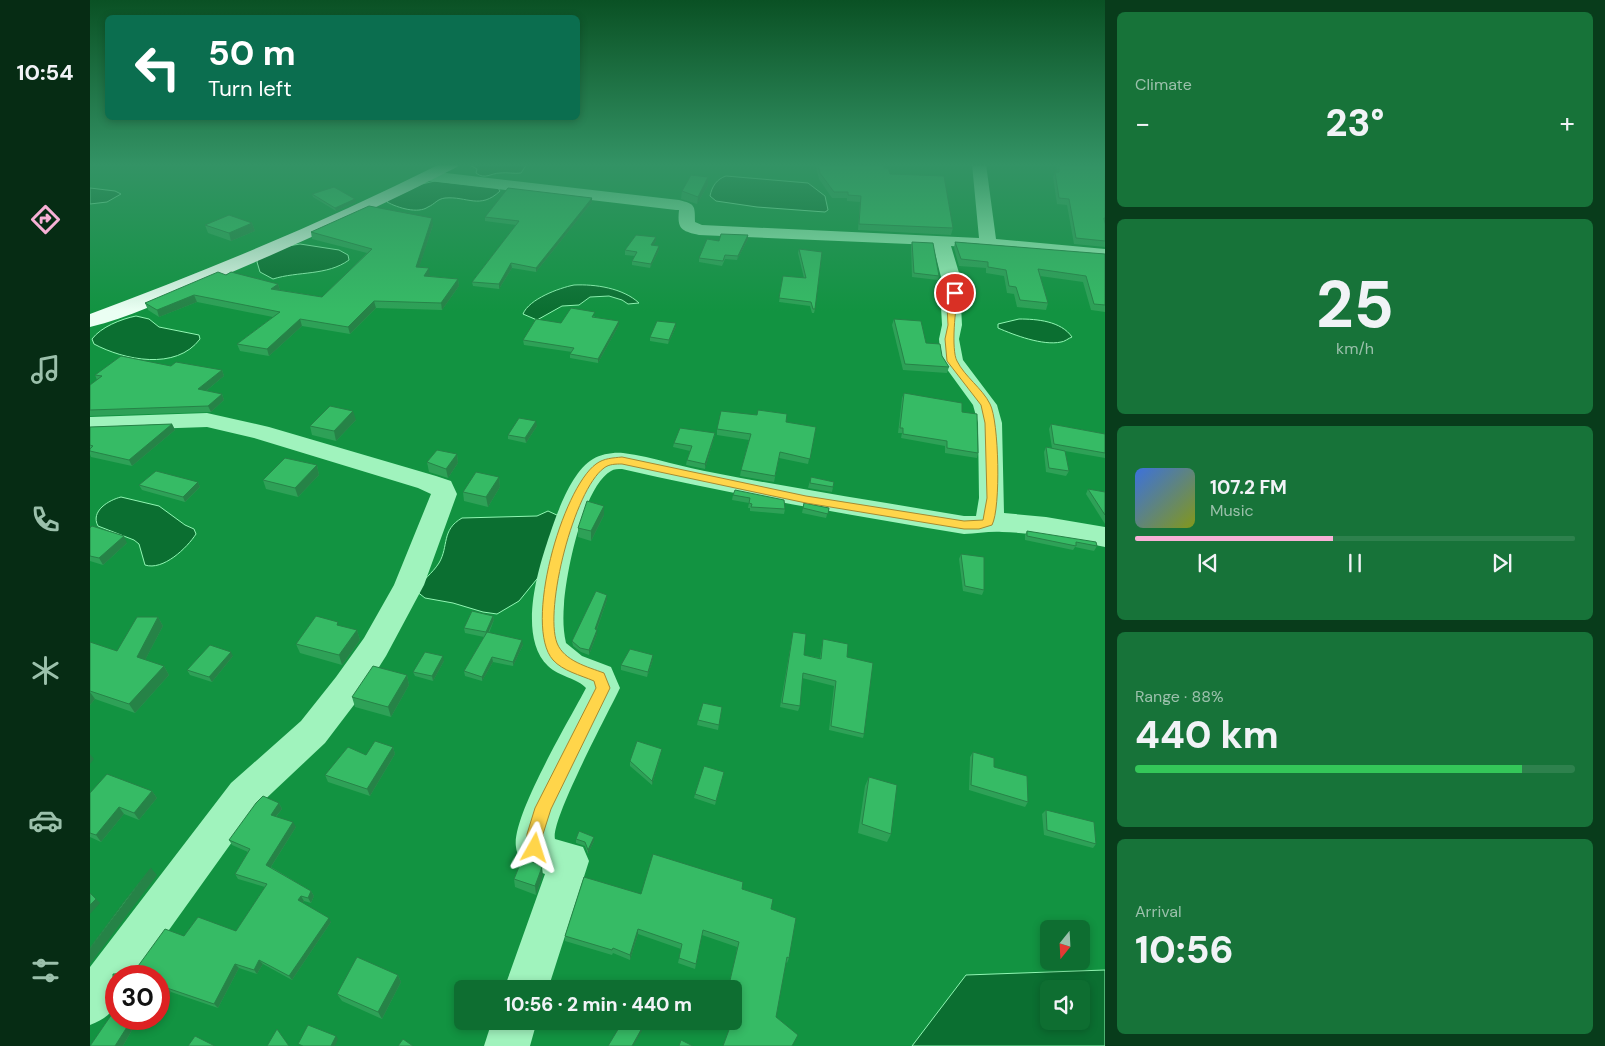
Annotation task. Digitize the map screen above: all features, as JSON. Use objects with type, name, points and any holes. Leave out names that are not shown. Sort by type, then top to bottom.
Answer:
[{"type":"main road","points":[[90,321],[202,279],[352,213]]},
{"type":"street","points":[[687,213],[686,224],[699,230],[941,240],[1105,254]]},
{"type":"street","points":[[984,213],[988,244]]},
{"type":"street","points":[[941,240],[955,293],[951,306],[952,325],[949,339],[952,361],[986,404],[990,423],[992,498],[988,522]]},
{"type":"street","points":[[90,424],[208,420],[260,432],[427,482],[442,487],[444,494],[408,585],[374,647],[348,687],[313,732],[244,795],[90,1003]]},
{"type":"street","points":[[529,980],[569,861],[548,856],[535,848],[535,834],[543,808],[603,688],[599,677],[570,666],[557,656],[550,643],[547,621],[552,582],[563,530],[585,483],[600,466],[610,461],[622,461],[806,499],[964,525],[1008,522],[1105,537]]},
{"type":"street","points":[[506,1046],[512,1030]]},
{"type":"shaded area","points":[[300,244],[339,250],[348,255],[349,260],[331,269],[273,279],[260,272],[257,262],[258,257],[282,247]]},
{"type":"shaded area","points":[[574,285],[591,285],[617,290],[639,303],[628,304],[609,296],[590,297],[579,305],[562,306],[537,320],[523,314],[538,299]]},
{"type":"shaded area","points":[[136,316],[149,319],[159,327],[199,335],[200,339],[190,349],[178,356],[149,360],[106,350],[94,344],[92,339],[106,327],[118,321]]},
{"type":"shaded area","points":[[1019,319],[1041,320],[1055,324],[1062,327],[1072,337],[1062,342],[1054,343],[1037,341],[1020,337],[998,328],[998,324]]},
{"type":"shaded area","points":[[121,497],[159,506],[185,525],[194,529],[196,534],[181,552],[167,562],[152,566],[145,565],[139,544],[134,540],[98,526],[96,521],[102,507]]},
{"type":"shaded area","points":[[548,511],[559,516],[541,574],[519,601],[497,614],[425,598],[416,591],[439,563],[448,533],[455,523],[462,518],[537,516]]},
{"type":"shaded area","points":[[1105,970],[1105,1046],[912,1046],[966,975]]},
{"type":"building","points":[[354,213],[405,213],[432,218],[416,267],[429,268],[424,276],[458,279],[441,303],[374,301],[348,327],[300,319],[267,349],[237,344],[280,312],[194,295],[157,310],[145,303],[218,272],[226,275],[231,272],[278,284],[271,289],[322,297],[372,249],[311,232]]},
{"type":"building","points":[[488,213],[580,213],[536,268],[511,263],[499,284],[472,282],[519,221],[485,217]]},
{"type":"building","points":[[860,213],[950,213],[953,228],[859,224]]},
{"type":"building","points":[[1071,213],[1105,213],[1105,241],[1076,238]]},
{"type":"building","points":[[229,215],[252,223],[229,233],[205,225]]},
{"type":"building","points":[[721,234],[748,235],[738,256],[725,255],[723,261],[699,258],[707,239],[719,241]]},
{"type":"building","points":[[636,235],[656,237],[651,245],[659,246],[651,264],[632,261],[637,252],[625,250]]},
{"type":"building","points":[[912,242],[933,243],[939,276],[914,273]]},
{"type":"building","points":[[955,242],[1105,254],[1105,305],[1094,304],[1086,276],[1038,269],[1048,303],[1020,300],[1016,287],[1009,286],[1006,270],[988,267],[988,262],[961,259]]},
{"type":"building","points":[[799,249],[822,252],[815,309],[813,309],[811,302],[779,298],[783,276],[806,278]]},
{"type":"building","points":[[571,308],[595,312],[592,317],[619,321],[598,359],[570,354],[574,348],[523,340],[536,319],[561,323]]},
{"type":"building","points":[[894,319],[921,321],[926,343],[940,344],[942,356],[949,367],[905,364]]},
{"type":"building","points":[[657,321],[676,323],[669,340],[650,337]]},
{"type":"building","points":[[121,356],[171,366],[176,362],[222,370],[198,389],[222,394],[208,406],[90,410],[90,385],[102,376],[95,375]]},
{"type":"building","points":[[904,393],[962,403],[962,412],[977,414],[978,453],[947,448],[947,441],[903,434],[903,428],[900,428]]},
{"type":"building","points":[[330,406],[353,411],[334,431],[310,426]]},
{"type":"building","points":[[758,410],[787,414],[786,422],[816,427],[810,459],[780,452],[775,476],[741,470],[751,434],[717,429],[721,411],[757,415]]},
{"type":"building","points":[[519,418],[536,421],[525,438],[508,435]]},
{"type":"building","points":[[172,424],[129,460],[90,451],[93,446],[90,445],[90,427]]},
{"type":"building","points":[[1051,424],[1105,434],[1105,453],[1054,444]]},
{"type":"building","points":[[680,428],[715,433],[705,464],[687,460],[692,446],[674,443]]},
{"type":"building","points":[[1046,447],[1065,451],[1069,471],[1049,468]]},
{"type":"building","points":[[437,450],[457,454],[446,469],[427,462]]},
{"type":"building","points":[[285,458],[317,465],[295,488],[263,480]]},
{"type":"building","points":[[156,471],[198,482],[183,497],[139,485]]},
{"type":"building","points":[[476,472],[499,477],[486,497],[463,492]]},
{"type":"building","points":[[811,477],[834,482],[833,487],[810,483]]},
{"type":"building","points":[[1088,489],[1105,492],[1105,515]]},
{"type":"building","points":[[735,490],[784,500],[785,509],[751,507],[752,504],[749,503],[750,498],[733,495]]},
{"type":"building","points":[[587,501],[604,506],[591,531],[578,528]]},
{"type":"building","points":[[804,503],[829,508],[828,514],[803,508]]},
{"type":"building","points":[[92,526],[124,536],[99,558],[90,556],[90,528]]},
{"type":"building","points":[[1027,531],[1096,542],[1097,546],[1076,542],[1076,546],[1027,536]]},
{"type":"building","points":[[961,554],[984,557],[984,590],[965,586]]},
{"type":"building","points":[[596,591],[607,595],[589,650],[580,648],[572,641]]},
{"type":"building","points":[[472,611],[493,616],[486,632],[464,628]]},
{"type":"building","points":[[316,616],[338,622],[337,625],[357,630],[339,655],[296,644]]},
{"type":"building","points":[[137,617],[158,617],[137,657],[164,666],[129,704],[90,691],[90,642],[117,651]]},
{"type":"building","points":[[487,632],[522,640],[513,662],[492,657],[482,677],[464,671]]},
{"type":"building","points":[[793,632],[806,634],[804,655],[821,659],[823,639],[848,644],[847,657],[873,663],[864,734],[831,726],[836,681],[803,673],[800,706],[782,703]]},
{"type":"building","points":[[210,645],[231,652],[209,677],[187,670]]},
{"type":"building","points":[[630,649],[653,655],[648,672],[621,665]]},
{"type":"building","points":[[425,652],[443,656],[432,676],[413,672]]},
{"type":"building","points":[[373,666],[407,675],[388,707],[352,697]]},
{"type":"building","points":[[703,703],[722,707],[719,725],[698,720]]},
{"type":"building","points":[[375,741],[393,747],[367,789],[325,775],[348,747],[366,755]]},
{"type":"building","points":[[637,741],[662,749],[652,781],[630,761]]},
{"type":"building","points":[[973,752],[994,758],[994,767],[1027,776],[1028,802],[971,785]]},
{"type":"building","points":[[704,766],[724,772],[716,801],[695,794]]},
{"type":"building","points":[[107,774],[152,791],[134,813],[119,807],[96,835],[90,833],[90,793]]},
{"type":"building","points":[[869,777],[897,785],[891,834],[862,824]]},
{"type":"building","points":[[263,796],[279,803],[271,815],[293,822],[266,865],[311,891],[308,898],[301,896],[298,900],[329,918],[289,976],[259,960],[254,970],[235,964],[214,1004],[170,989],[170,965],[139,965],[165,929],[184,936],[198,917],[236,931],[267,884],[235,874],[250,849],[229,840]]},
{"type":"building","points":[[1046,810],[1094,822],[1096,844],[1047,830]]},
{"type":"building","points":[[579,831],[594,837],[588,850],[585,842],[576,839]]},
{"type":"building","points":[[653,854],[743,882],[742,889],[773,899],[771,909],[796,918],[776,1017],[798,1035],[792,1046],[723,1046],[729,1030],[742,1030],[742,980],[730,980],[739,942],[703,930],[696,964],[679,958],[682,944],[638,929],[630,955],[613,948],[612,950],[565,936],[584,877],[641,894]]},
{"type":"building","points":[[523,857],[542,867],[535,886],[514,879]]},
{"type":"building","points":[[151,868],[90,949],[124,902]]},
{"type":"building","points":[[90,893],[96,899],[90,905]]},
{"type":"building","points":[[357,957],[398,975],[378,1012],[337,994]]},
{"type":"building","points":[[105,1024],[105,1030],[125,1030],[115,1046],[90,1046]]},
{"type":"building","points":[[308,1025],[336,1036],[331,1046],[303,1046],[298,1044]]},
{"type":"building","points":[[277,1029],[289,1046],[267,1046]]},
{"type":"building","points":[[618,1030],[641,1030],[632,1046],[608,1046]]},
{"type":"building","points":[[195,1036],[215,1046],[188,1046]]},
{"type":"building","points":[[403,1039],[413,1046],[398,1046]]},
{"type":"building","points":[[681,1040],[693,1046],[679,1046]]},
{"type":"route","points":[[535,848],[535,834],[543,808],[603,688],[599,677],[570,666],[557,656],[550,643],[547,621],[552,582],[563,530],[585,483],[600,466],[610,461],[622,461],[705,480],[806,499],[964,525],[979,525],[988,522],[992,498],[990,423],[986,404],[952,361],[949,339],[952,325],[951,306],[955,293]]}]
